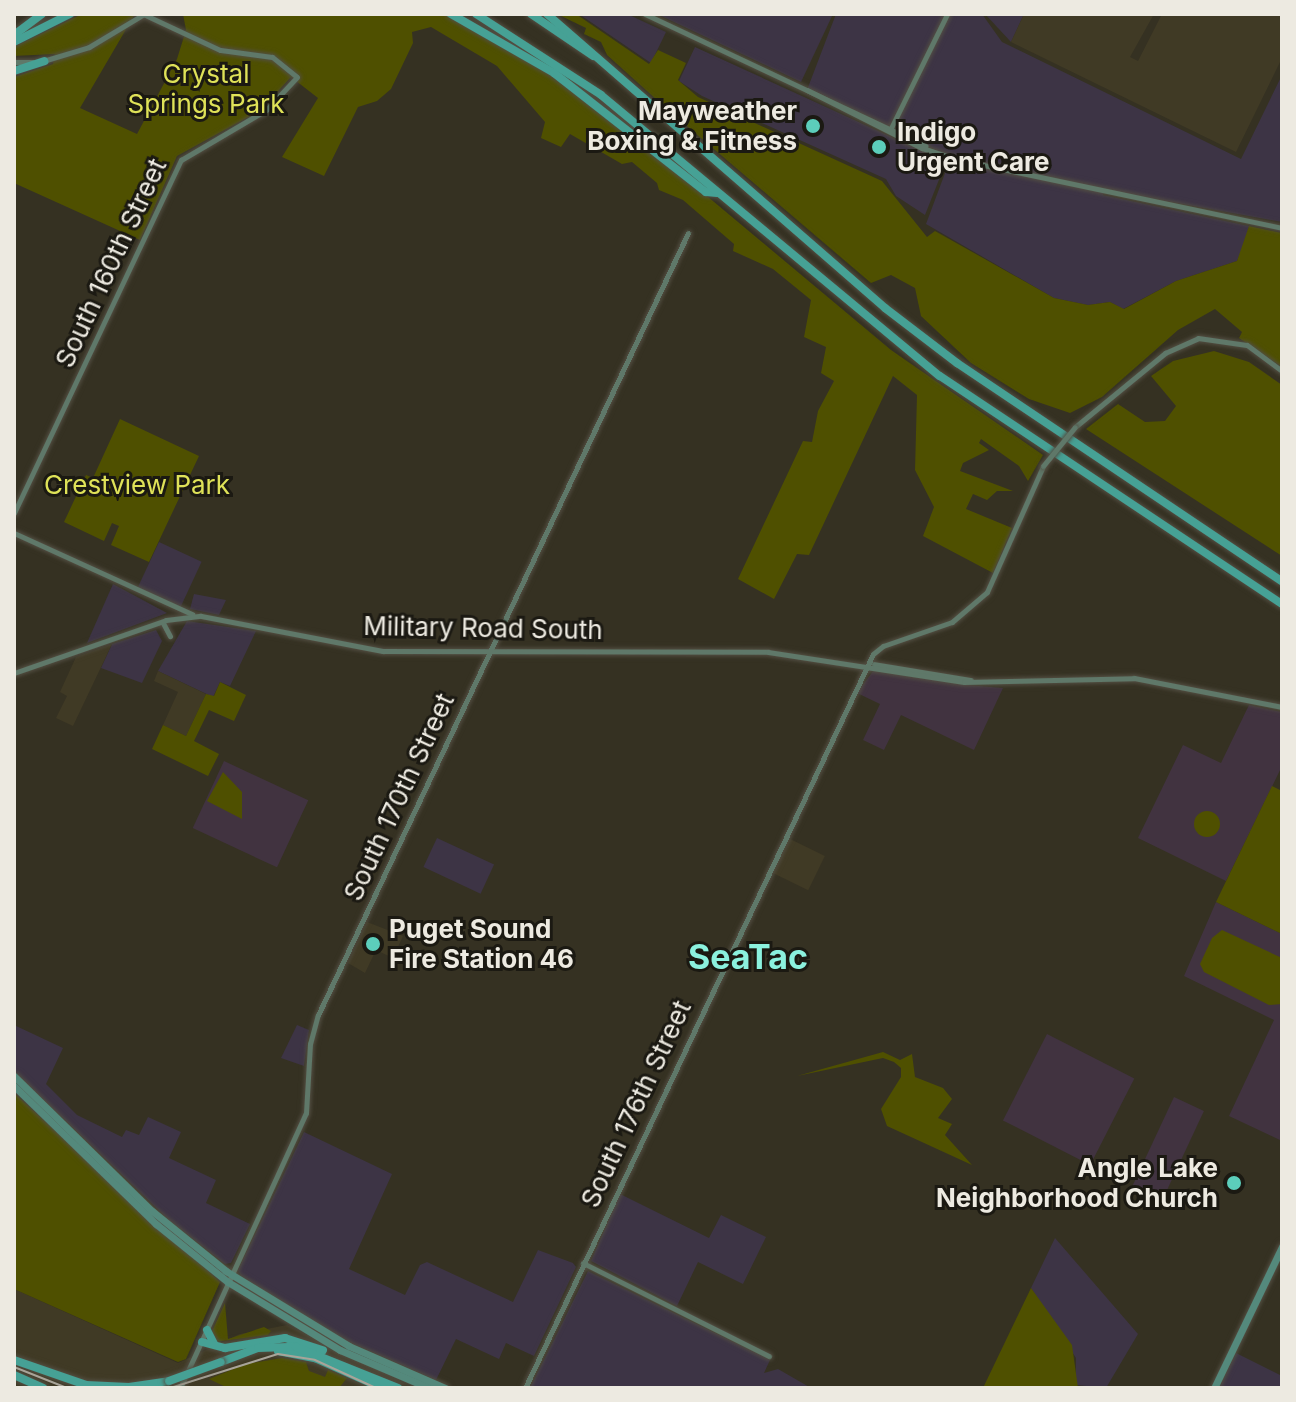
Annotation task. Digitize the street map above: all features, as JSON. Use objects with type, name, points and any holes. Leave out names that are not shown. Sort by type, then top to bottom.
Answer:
[{"type":"highway","points":[[14,39],[42,14]]},
{"type":"highway","points":[[14,39],[56,14]]},
{"type":"highway","points":[[14,39],[70,14]]},
{"type":"highway","points":[[451,14],[554,73],[706,192],[718,193]]},
{"type":"highway","points":[[476,14],[571,72],[930,369],[1282,604]]},
{"type":"highway","points":[[489,14],[504,30]]},
{"type":"highway","points":[[531,14],[613,71]]},
{"type":"highway","points":[[547,14],[957,363],[1282,581]]},
{"type":"highway","points":[[14,71],[44,61]]},
{"type":"highway","points":[[207,1330],[212,1343],[222,1347]]},
{"type":"highway","points":[[202,1342],[222,1347],[295,1339],[398,1388]]},
{"type":"highway","points":[[14,1360],[86,1385],[129,1387],[169,1381],[234,1358],[289,1346],[355,1369]]},
{"type":"highway","points":[[234,1358],[269,1351],[295,1353],[382,1388]]},
{"type":"highway","points":[[14,1377],[34,1388]]},
{"type":"highway","points":[[14,1377],[43,1388]]},
{"type":"main road","points":[[14,1076],[116,1176],[230,1278],[335,1339],[429,1388]]},
{"type":"main road","points":[[14,1086],[100,1170],[230,1278],[317,1337],[401,1374],[445,1388]]},
{"type":"main road","points":[[100,1170],[116,1176]]},
{"type":"main road","points":[[1214,1388],[1282,1247]]},
{"type":"main road","points":[[317,1337],[335,1339]]},
{"type":"street","points":[[14,62],[44,61],[89,47],[143,14]]},
{"type":"street","name":"South 160th Street","points":[[14,513],[181,160],[266,110],[297,77],[272,57],[220,50],[143,14]]},
{"type":"street","points":[[645,14],[955,159],[1282,228]]},
{"type":"street","points":[[890,130],[947,14]]},
{"type":"street","name":"South 170th Street","points":[[180,1388],[306,1113],[310,1044],[318,1015],[688,233]]},
{"type":"street","points":[[867,664],[883,646],[952,622],[987,592],[1043,466],[1075,427],[1165,353],[1198,338],[1247,345],[1282,371]]},
{"type":"street","points":[[14,533],[167,604],[201,616]]},
{"type":"street","points":[[166,620],[171,612],[167,604]]},
{"type":"street","name":"Military Road South","points":[[14,673],[166,620],[201,616],[360,648],[768,652],[980,681],[1120,677],[1282,707]]},
{"type":"street","points":[[158,623],[169,626],[170,636]]},
{"type":"street","name":"South 176th Street","points":[[525,1388],[867,664]]},
{"type":"street","points":[[583,1263],[769,1356]]},
{"type":"shaded area","points":[[579,14],[627,14],[666,32],[651,63]]},
{"type":"shaded area","points":[[657,14],[833,14],[801,82]]},
{"type":"shaded area","points":[[836,14],[982,14],[1002,42],[1241,159],[1282,75],[1282,222],[1105,190],[1103,195],[1249,226],[1248,235],[1237,261],[1176,281],[1123,309],[1110,302],[1088,305],[1054,298],[926,224],[951,157],[807,90]]},
{"type":"shaded area","points":[[985,14],[1024,14],[1011,42]]},
{"type":"shaded area","points":[[1024,14],[1154,14],[1130,57],[1138,61],[1162,14],[1282,14],[1282,58],[1236,152],[1011,42]]},
{"type":"shaded area","points":[[695,47],[946,162],[925,215],[896,196],[886,179],[702,96],[679,81]]},
{"type":"shaded area","points":[[159,542],[202,562],[180,607],[138,587]]},
{"type":"shaded area","points":[[113,584],[167,613],[87,643]]},
{"type":"shaded area","points":[[194,594],[226,600],[219,615],[190,609]]},
{"type":"shaded area","points":[[187,621],[256,631],[230,686],[220,682],[213,697],[158,671]]},
{"type":"shaded area","points":[[156,630],[162,641],[142,683],[101,668],[112,644]]},
{"type":"shaded area","points":[[112,644],[73,726],[56,718],[67,696],[60,692],[76,657]]},
{"type":"shaded area","points":[[158,671],[206,694],[186,736],[163,725],[178,692],[154,681]]},
{"type":"shaded area","points":[[873,671],[1003,688],[974,750],[901,715],[884,750],[863,740],[880,704],[857,693]]},
{"type":"shaded area","points":[[1249,705],[1282,712],[1282,766],[1226,881],[1138,838],[1183,745],[1221,763]]},
{"type":"shaded area","points":[[224,761],[308,800],[277,867],[193,828]]},
{"type":"shaded area","points":[[437,838],[494,865],[481,894],[423,867]]},
{"type":"shaded area","points":[[788,838],[825,856],[808,890],[771,872]]},
{"type":"shaded area","points":[[1216,902],[1282,934],[1282,1141],[1229,1116],[1274,1020],[1184,976]]},
{"type":"shaded area","points":[[367,922],[403,936],[393,958],[376,950],[365,973],[348,963]]},
{"type":"shaded area","points":[[14,1025],[63,1048],[46,1084],[77,1115],[122,1137],[126,1130],[139,1135],[148,1117],[181,1132],[169,1158],[216,1180],[206,1203],[250,1224],[231,1263],[225,1264],[169,1220],[14,1071]]},
{"type":"shaded area","points":[[297,1025],[309,1030],[304,1066],[281,1058]]},
{"type":"shaded area","points":[[1047,1034],[1134,1078],[1090,1165],[1003,1120]]},
{"type":"shaded area","points":[[1174,1097],[1204,1111],[1162,1200],[1133,1186]]},
{"type":"shaded area","points":[[304,1132],[392,1174],[349,1269],[405,1295],[420,1265],[427,1262],[513,1302],[538,1250],[573,1263],[576,1267],[534,1356],[506,1343],[499,1359],[456,1339],[436,1380],[342,1339],[241,1276],[238,1270]]},
{"type":"shaded area","points":[[620,1194],[709,1238],[721,1215],[766,1237],[743,1284],[698,1262],[677,1306],[591,1261]]},
{"type":"shaded area","points":[[1055,1238],[1138,1334],[1106,1388],[1076,1385],[1076,1358],[1031,1288]]},
{"type":"shaded area","points":[[588,1271],[770,1360],[764,1373],[778,1369],[811,1388],[530,1388]]},
{"type":"shaded area","points":[[14,1289],[178,1363],[240,1334],[287,1325],[414,1388],[14,1388]]},
{"type":"shaded area","points":[[1236,1353],[1282,1376],[1282,1388],[1219,1388]]},
{"type":"green space","name":"Crystal Springs Park","points":[[82,14],[135,14],[80,108],[137,134],[177,59],[186,30],[183,14],[445,14],[547,72],[701,191],[891,350],[1043,455],[1028,481],[1019,466],[981,439],[979,443],[989,450],[963,463],[960,471],[1013,491],[997,491],[987,500],[973,494],[966,509],[1012,528],[993,573],[923,536],[934,507],[915,470],[917,395],[893,376],[809,555],[797,554],[774,599],[738,579],[803,441],[812,442],[818,411],[834,381],[821,373],[826,347],[804,337],[811,300],[773,269],[733,251],[734,244],[683,200],[659,190],[657,183],[632,162],[622,164],[570,134],[561,147],[541,138],[545,122],[497,66],[431,27],[412,32],[413,43],[391,89],[377,101],[358,107],[324,176],[282,157],[318,98],[291,77],[261,110],[177,156],[140,240],[14,183],[14,77],[53,64],[55,54],[14,56],[14,47]]},
{"type":"green space","points":[[557,14],[576,14],[649,64],[658,50],[686,63],[678,80],[698,97],[882,181],[927,237],[935,231],[1054,298],[1088,305],[1110,302],[1124,309],[1176,281],[1237,261],[1249,226],[1282,233],[1282,367],[1239,338],[1242,332],[1215,309],[1178,330],[1102,397],[1070,413],[1029,399],[971,363],[921,316],[915,288],[891,275],[871,283],[668,110],[607,55],[601,42],[584,34],[586,28]]},
{"type":"green space","points":[[1214,351],[1249,362],[1282,385],[1282,556],[1086,429],[1118,404],[1145,422],[1165,421],[1176,406],[1151,376],[1173,361]]},
{"type":"green space","name":"Crestview Park","points":[[120,419],[199,456],[149,562],[111,545],[119,526],[112,523],[104,541],[64,522],[86,475],[93,478]]},
{"type":"green space","points":[[220,682],[246,695],[234,721],[209,710],[194,741],[219,754],[208,776],[152,749],[163,725],[186,736],[206,694],[214,696]]},
{"type":"green space","points":[[223,772],[242,792],[242,819],[207,801]]},
{"type":"green space","points":[[1272,786],[1282,791],[1282,934],[1216,902]]},
{"type":"green space","points":[[1207,811],[1217,814],[1220,824],[1217,834],[1207,837],[1197,834],[1194,824],[1197,814]]},
{"type":"green space","points":[[1222,930],[1282,958],[1282,1004],[1269,1005],[1204,972],[1200,964],[1212,938]]},
{"type":"green space","points":[[883,1052],[900,1060],[912,1054],[915,1077],[943,1088],[952,1099],[938,1118],[952,1124],[945,1135],[972,1165],[887,1126],[881,1109],[901,1077],[901,1068],[894,1062],[883,1058],[797,1076]]},
{"type":"green space","points":[[14,1093],[220,1282],[186,1359],[178,1362],[14,1289]]},
{"type":"green space","points":[[1031,1288],[1072,1345],[1078,1388],[983,1388]]},
{"type":"green space","points":[[225,1303],[228,1339],[264,1327],[271,1331],[268,1335],[214,1342],[212,1331]]},
{"type":"green space","points":[[282,1358],[306,1362],[309,1371],[325,1377],[328,1370],[347,1378],[339,1388],[228,1388],[209,1379],[246,1364]]},
{"type":"tram line","points":[[170,1388],[278,1354],[315,1360],[376,1388]]},
{"type":"tram line","points":[[14,1367],[67,1388]]},
{"type":"place","name":"Mayweather Boxing & Fitness","points":[[813,126]]},
{"type":"place","name":"Indigo Urgent Care","points":[[879,147]]},
{"type":"place","name":"Puget Sound Fire Station 46","points":[[373,944]]},
{"type":"place","name":"Angle Lake Neighborhood Church","points":[[1234,1183]]},
{"type":"district","name":"SeaTac","points":[[748,957]]}]
